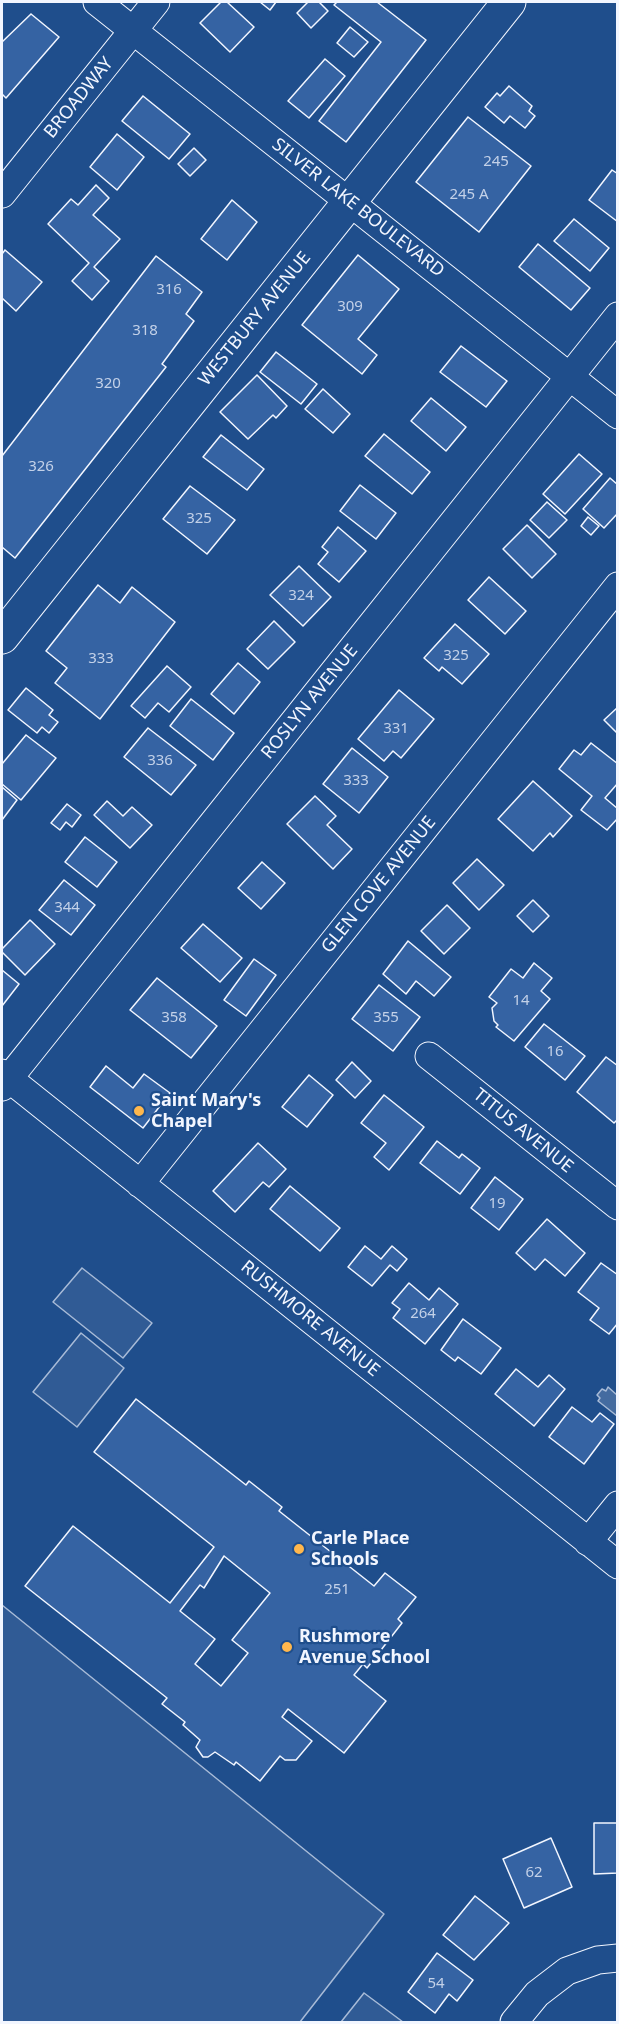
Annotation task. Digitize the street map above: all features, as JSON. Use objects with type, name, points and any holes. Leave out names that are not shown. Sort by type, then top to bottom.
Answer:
[{"type":"main road","name":"WESTBURY AVENUE","points":[[2,637],[509,2]]},
{"type":"street","name":"SILVER LAKE BOULEVARD","points":[[98,2],[618,415]]},
{"type":"street","name":"BROADWAY","points":[[2,194],[156,2]]},
{"type":"street","name":"ROSLYN AVENUE","points":[[4,1080],[618,316]]},
{"type":"street","name":"GLEN COVE AVENUE","points":[[140,1184],[618,586]]},
{"type":"street","name":"TITUS AVENUE","points":[[429,1056],[618,1206]]},
{"type":"street","name":"RUSHMORE AVENUE","points":[[4,1080],[140,1184],[618,1565]]},
{"type":"street","points":[[588,1542],[618,1505]]},
{"type":"street","points":[[514,2022],[537,1994],[567,1971],[598,1960],[618,1959]]},
{"type":"shaded area","points":[[82,1268],[152,1323],[123,1358],[53,1302]]},
{"type":"shaded area","points":[[81,1333],[124,1368],[77,1427],[33,1392]]},
{"type":"shaded area","points":[[608,1387],[617,1395],[617,1416],[598,1401],[600,1398],[597,1395],[602,1389],[606,1391]]},
{"type":"shaded area","points":[[2,1605],[384,1914],[300,2022],[2,2022]]},
{"type":"shaded area","points":[[364,1993],[403,2022],[341,2022]]},
{"type":"building","points":[[221,2],[227,2],[254,27],[230,52],[200,23]]},
{"type":"building","points":[[260,2],[276,2],[270,10]]},
{"type":"building","points":[[308,2],[319,2],[328,11],[311,28],[297,13]]},
{"type":"building","points":[[337,2],[377,2],[426,40],[346,142],[319,121],[381,42],[334,5]]},
{"type":"building","points":[[31,14],[59,37],[6,98],[2,94],[2,42]]},
{"type":"building","points":[[350,27],[368,42],[354,57],[337,43]]},
{"type":"building","points":[[325,59],[345,76],[309,118],[288,101]]},
{"type":"building","points":[[509,86],[532,106],[529,111],[535,116],[525,128],[510,116],[504,123],[485,107],[497,93],[500,96]]},
{"type":"building","points":[[143,96],[190,134],[169,159],[122,121]]},
{"type":"building","points":[[468,117],[531,166],[479,232],[416,182]]},
{"type":"building","points":[[117,134],[144,157],[117,190],[90,167]]},
{"type":"building","points":[[194,148],[206,160],[190,176],[178,164]]},
{"type":"building","points":[[612,170],[618,174],[618,222],[589,200]]},
{"type":"building","points":[[96,185],[109,198],[93,215],[120,239],[94,267],[109,281],[92,300],[72,281],[89,263],[48,224],[71,199],[78,205]]},
{"type":"building","points":[[232,200],[257,222],[227,260],[201,239]]},
{"type":"building","points":[[574,219],[609,248],[590,271],[554,241]]},
{"type":"building","points":[[538,244],[590,288],[571,310],[519,267]]},
{"type":"building","points":[[5,250],[42,282],[16,311],[2,298],[2,254]]},
{"type":"building","points":[[358,255],[399,289],[358,339],[377,355],[362,374],[302,325]]},
{"type":"building","points":[[156,256],[202,292],[186,314],[194,321],[162,364],[166,367],[15,558],[2,547],[2,456]]},
{"type":"building","points":[[461,346],[507,381],[486,407],[440,372]]},
{"type":"building","points":[[276,352],[317,384],[301,404],[260,372]]},
{"type":"building","points":[[257,375],[287,406],[276,418],[273,415],[248,439],[220,412]]},
{"type":"building","points":[[323,389],[350,414],[333,433],[305,409]]},
{"type":"building","points":[[431,398],[466,427],[446,451],[411,421]]},
{"type":"building","points":[[384,434],[430,472],[412,494],[365,456]]},
{"type":"building","points":[[221,435],[264,469],[247,490],[203,457]]},
{"type":"building","points":[[579,454],[602,474],[565,514],[543,494]]},
{"type":"building","points":[[610,478],[618,485],[618,513],[604,528],[583,509]]},
{"type":"building","points":[[360,485],[396,513],[376,539],[340,511]]},
{"type":"building","points":[[190,486],[235,520],[207,554],[163,519]]},
{"type":"building","points":[[547,502],[567,520],[549,538],[530,520]]},
{"type":"building","points":[[588,517],[599,526],[591,535],[581,526]]},
{"type":"building","points":[[527,525],[556,554],[532,578],[503,549]]},
{"type":"building","points":[[338,527],[366,551],[339,582],[318,564],[328,552],[322,547]]},
{"type":"building","points":[[299,566],[331,597],[303,626],[270,595]]},
{"type":"building","points":[[489,577],[526,611],[505,634],[468,600]]},
{"type":"building","points":[[98,585],[120,603],[132,587],[175,622],[100,719],[55,683],[67,668],[46,651]]},
{"type":"building","points":[[274,621],[295,642],[268,669],[247,649]]},
{"type":"building","points":[[455,624],[489,654],[462,684],[442,667],[439,671],[424,658]]},
{"type":"building","points":[[238,663],[260,682],[234,714],[211,694]]},
{"type":"building","points":[[167,666],[191,687],[169,712],[158,703],[145,718],[131,706]]},
{"type":"building","points":[[26,688],[53,710],[49,715],[58,722],[49,733],[42,727],[37,733],[8,710]]},
{"type":"building","points":[[399,690],[434,719],[401,758],[393,751],[384,761],[358,739]]},
{"type":"building","points":[[191,699],[234,733],[213,760],[170,726]]},
{"type":"building","points":[[618,707],[618,734],[604,720]]},
{"type":"building","points":[[148,728],[196,765],[171,795],[124,757]]},
{"type":"building","points":[[26,735],[56,758],[21,800],[2,784],[2,764]]},
{"type":"building","points":[[591,743],[618,764],[618,783],[605,798],[618,809],[618,818],[607,830],[581,810],[592,796],[559,769],[574,750],[581,755]]},
{"type":"building","points":[[352,748],[388,777],[359,813],[323,784]]},
{"type":"building","points":[[533,781],[572,816],[553,837],[550,833],[533,851],[498,819]]},
{"type":"building","points":[[2,787],[17,800],[2,820]]},
{"type":"building","points":[[315,796],[336,816],[327,825],[352,849],[333,869],[287,824]]},
{"type":"building","points":[[107,801],[123,816],[132,807],[152,825],[130,848],[94,815]]},
{"type":"building","points":[[67,804],[81,815],[72,827],[66,822],[60,830],[51,823]]},
{"type":"building","points":[[85,837],[117,862],[97,887],[65,862]]},
{"type":"building","points":[[477,859],[504,885],[479,910],[453,883]]},
{"type":"building","points":[[262,862],[285,883],[261,909],[238,888]]},
{"type":"building","points":[[64,880],[95,905],[71,935],[39,910]]},
{"type":"building","points":[[533,900],[549,916],[533,932],[517,916]]},
{"type":"building","points":[[447,905],[470,928],[444,954],[421,931]]},
{"type":"building","points":[[30,920],[55,944],[25,975],[2,952],[2,949]]},
{"type":"building","points":[[203,924],[242,958],[220,982],[181,948]]},
{"type":"building","points":[[408,941],[451,977],[434,996],[416,981],[406,994],[383,974]]},
{"type":"building","points":[[254,959],[276,975],[246,1016],[224,1000]]},
{"type":"building","points":[[534,963],[552,978],[541,991],[550,999],[514,1041],[496,1027],[498,1025],[494,1021],[492,1008],[497,1003],[489,997],[511,969],[523,978]]},
{"type":"building","points":[[2,970],[19,984],[2,1006]]},
{"type":"building","points":[[157,978],[217,1026],[191,1058],[130,1010]]},
{"type":"building","points":[[379,985],[420,1017],[393,1051],[352,1019]]},
{"type":"building","points":[[544,1024],[585,1056],[565,1080],[525,1047]]},
{"type":"building","points":[[606,1057],[618,1066],[618,1119],[614,1123],[577,1092]]},
{"type":"building","points":[[352,1062],[371,1081],[355,1098],[336,1080]]},
{"type":"building","name":"Saint Mary's Chapel","points":[[106,1066],[133,1088],[144,1074],[170,1093],[143,1128],[90,1087]]},
{"type":"building","points":[[309,1075],[333,1095],[307,1127],[282,1107]]},
{"type":"building","points":[[384,1095],[424,1127],[389,1170],[374,1157],[386,1143],[361,1123]]},
{"type":"building","points":[[437,1141],[459,1158],[462,1154],[480,1168],[460,1194],[420,1163]]},
{"type":"building","points":[[258,1143],[286,1169],[269,1187],[263,1182],[235,1212],[213,1191]]},
{"type":"building","points":[[495,1177],[523,1199],[499,1230],[471,1208]]},
{"type":"building","points":[[290,1186],[340,1228],[320,1251],[270,1209]]},
{"type":"building","points":[[547,1219],[585,1253],[565,1276],[545,1259],[535,1270],[516,1253]]},
{"type":"building","points":[[365,1246],[381,1259],[392,1246],[407,1259],[397,1271],[390,1265],[372,1286],[348,1267]]},
{"type":"building","points":[[601,1263],[618,1275],[618,1323],[609,1334],[590,1320],[599,1308],[578,1292]]},
{"type":"building","points":[[409,1283],[429,1300],[439,1288],[458,1304],[425,1344],[393,1318],[400,1309],[392,1303]]},
{"type":"building","points":[[463,1319],[501,1348],[481,1374],[458,1357],[455,1361],[441,1350]]},
{"type":"building","points":[[516,1369],[538,1387],[549,1375],[565,1389],[534,1426],[495,1394]]},
{"type":"building","points":[[136,1399],[246,1485],[249,1481],[282,1507],[279,1511],[374,1586],[385,1573],[416,1597],[398,1619],[402,1623],[367,1668],[363,1664],[354,1675],[386,1701],[344,1753],[288,1709],[282,1717],[312,1741],[296,1760],[285,1760],[280,1756],[260,1781],[236,1762],[234,1765],[215,1752],[208,1757],[203,1757],[196,1747],[200,1740],[183,1725],[185,1722],[162,1704],[167,1698],[25,1586],[73,1526],[170,1603],[214,1547],[94,1452]],"holes":[[[224,1556],[270,1593],[232,1640],[248,1653],[221,1686],[195,1664],[215,1639],[180,1611],[200,1585],[204,1588]]]},
{"type":"building","points":[[572,1407],[592,1422],[600,1413],[614,1424],[584,1464],[549,1437]]},
{"type":"building","points":[[594,1823],[618,1823],[618,1873],[594,1874]]},
{"type":"building","points":[[551,1838],[572,1887],[524,1908],[503,1859]]},
{"type":"building","points":[[475,1896],[509,1923],[474,1960],[443,1935]]},
{"type":"building","points":[[437,1953],[473,1980],[457,2001],[449,1994],[435,2013],[408,1992]]},
{"type":"place","name":"Saint Mary's Chapel","points":[[139,1111]]},
{"type":"place","name":"Carle Place Schools","points":[[299,1549]]},
{"type":"place","name":"Rushmore Avenue School","points":[[287,1647]]}]
